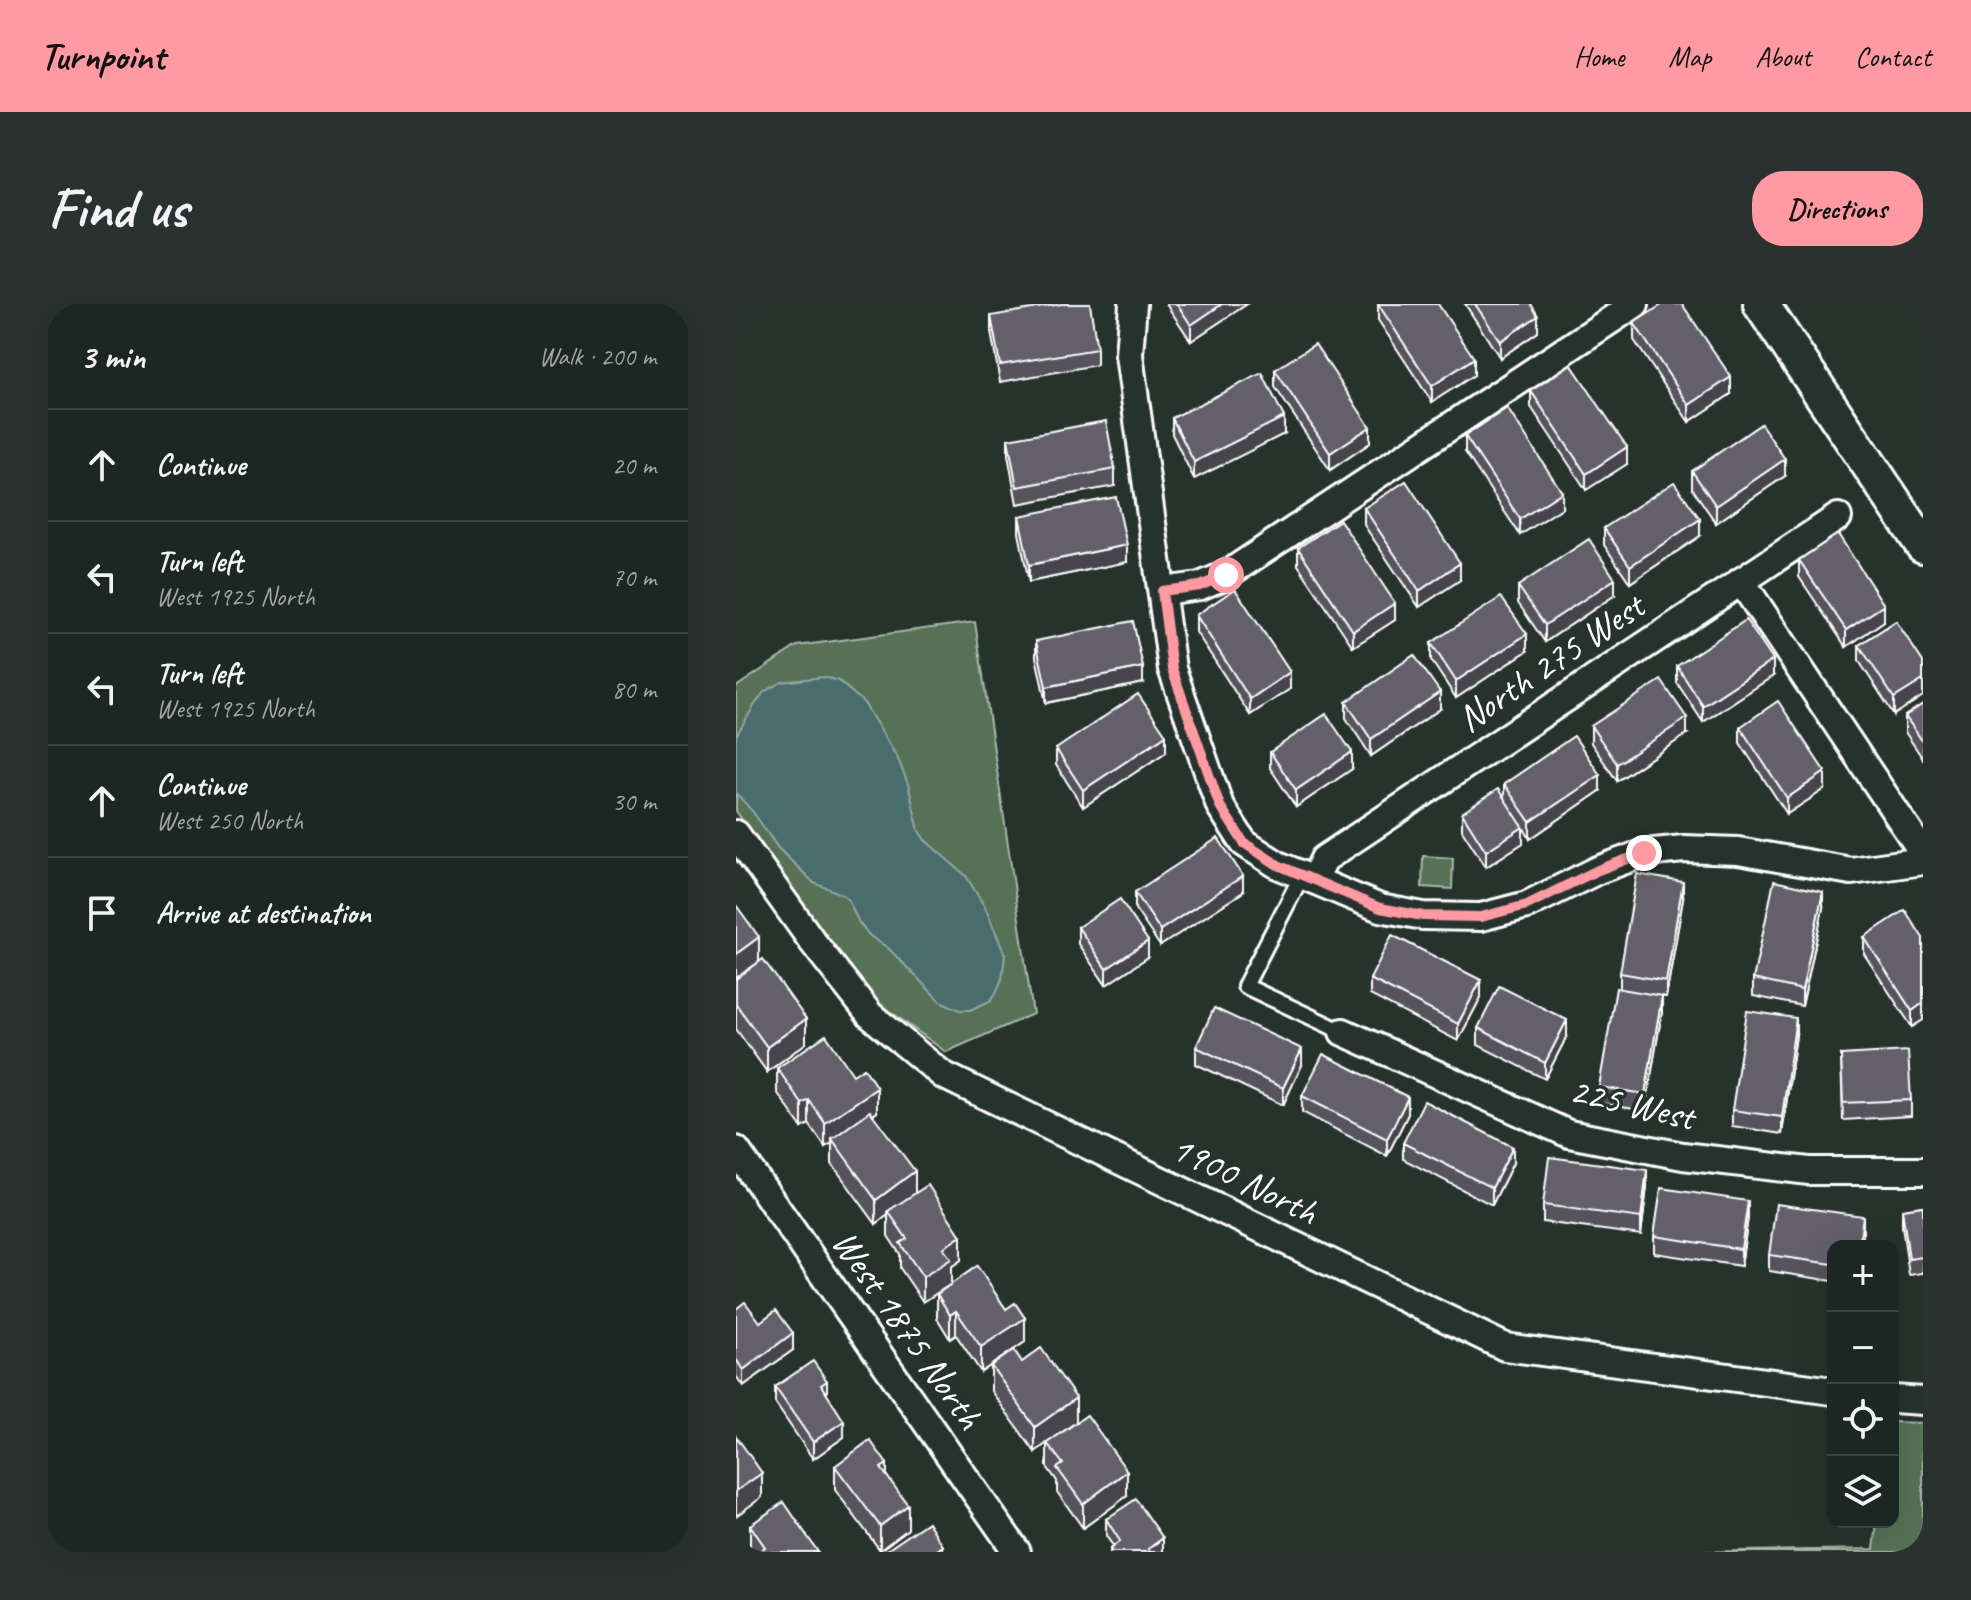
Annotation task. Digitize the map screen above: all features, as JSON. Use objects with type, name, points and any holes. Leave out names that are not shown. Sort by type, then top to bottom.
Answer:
[{"type":"street","points":[[1133,304],[1129,355],[1172,669],[1220,806],[1244,843],[1278,865],[1380,908],[1423,916],[1481,917],[1527,905],[1598,870],[1644,853],[1684,849],[1738,851],[1851,871],[1923,861]]},
{"type":"street","points":[[1162,591],[1200,586],[1226,575],[1635,304]]},
{"type":"street","points":[[1761,304],[1923,545]]},
{"type":"street","name":"North 275 West","points":[[1308,878],[1324,859],[1838,517]]},
{"type":"street","points":[[1741,581],[1923,853]]},
{"type":"street","name":"1900 North","points":[[736,834],[812,941],[870,1015],[943,1075],[1505,1347],[1827,1390]]},
{"type":"street","name":"225 West","points":[[1343,1032],[1569,1134],[1683,1156],[1809,1171],[1923,1171]]},
{"type":"street","name":"West 1875 North","points":[[736,1150],[1017,1552]]},
{"type":"street","points":[[1899,1399],[1923,1401]]},
{"type":"lane","points":[[1308,878],[1245,986],[1343,1032]]},
{"type":"green space","points":[[975,622],[1033,1014],[946,1052],[876,1001],[818,930],[736,811],[736,687],[797,646]]},
{"type":"green space","points":[[1423,856],[1453,858],[1452,889],[1422,887]]},
{"type":"green space","points":[[1899,1422],[1923,1423],[1923,1552],[1688,1552],[1874,1549],[1876,1528],[1899,1528]]},
{"type":"water","points":[[823,677],[839,681],[864,703],[898,759],[908,784],[919,831],[966,876],[986,909],[1005,955],[1002,979],[990,1001],[970,1010],[960,1010],[940,1001],[888,948],[870,936],[859,923],[848,899],[814,883],[778,848],[736,793],[736,736],[764,692],[782,682]]},
{"type":"building","points":[[1061,304],[1090,304],[1097,349],[1000,365],[991,316]]},
{"type":"building","points":[[1177,304],[1222,304],[1191,325]]},
{"type":"building","points":[[1378,304],[1438,304],[1474,358],[1432,386]]},
{"type":"building","points":[[1475,304],[1531,304],[1538,316],[1500,341]]},
{"type":"building","points":[[1663,304],[1682,304],[1731,377],[1689,405],[1634,323]]},
{"type":"building","points":[[1315,344],[1370,427],[1330,453],[1275,370]]},
{"type":"building","points":[[1571,364],[1627,447],[1586,474],[1531,391]]},
{"type":"building","points":[[1262,373],[1284,417],[1194,462],[1172,418]]},
{"type":"building","points":[[1507,408],[1562,492],[1520,519],[1465,436]]},
{"type":"building","points":[[1106,421],[1115,469],[1017,487],[1008,439]]},
{"type":"building","points":[[1761,424],[1785,459],[1716,506],[1692,471]]},
{"type":"building","points":[[1406,481],[1460,563],[1419,591],[1364,508]]},
{"type":"building","points":[[1674,482],[1700,519],[1630,566],[1604,528]]},
{"type":"building","points":[[1116,497],[1127,545],[1029,565],[1019,516]]},
{"type":"building","points":[[1340,520],[1395,603],[1353,631],[1298,548]]},
{"type":"building","points":[[1838,534],[1884,605],[1846,630],[1799,560]]},
{"type":"building","points":[[1589,539],[1615,579],[1545,625],[1518,586]]},
{"type":"building","points":[[1235,589],[1290,672],[1250,699],[1196,615]]},
{"type":"building","points":[[1501,597],[1527,634],[1456,681],[1431,643]]},
{"type":"building","points":[[1746,620],[1773,660],[1703,706],[1677,666]]},
{"type":"building","points":[[1133,621],[1143,667],[1046,687],[1036,641]]},
{"type":"building","points":[[1896,621],[1923,662],[1923,680],[1894,698],[1859,645]]},
{"type":"building","points":[[1414,655],[1440,692],[1371,739],[1346,702]]},
{"type":"building","points":[[1661,680],[1687,718],[1617,764],[1591,726]]},
{"type":"building","points":[[1138,694],[1166,735],[1083,790],[1056,749]]},
{"type":"building","points":[[1778,701],[1825,772],[1787,798],[1740,727]]},
{"type":"building","points":[[1923,704],[1923,742],[1905,716]]},
{"type":"building","points":[[1326,714],[1352,752],[1296,790],[1270,752]]},
{"type":"building","points":[[1574,736],[1600,775],[1530,822],[1504,784]]},
{"type":"building","points":[[1498,789],[1523,827],[1486,851],[1462,813]]},
{"type":"building","points":[[1218,838],[1243,876],[1160,930],[1135,892]]},
{"type":"building","points":[[1637,874],[1683,882],[1666,981],[1620,973]]},
{"type":"building","points":[[1774,881],[1823,892],[1802,990],[1753,979]]},
{"type":"building","points":[[1120,899],[1148,941],[1106,969],[1078,927]]},
{"type":"building","points":[[736,905],[759,937],[736,954]]},
{"type":"building","points":[[1905,910],[1923,938],[1923,1003],[1912,1011],[1864,937]]},
{"type":"building","points":[[1392,935],[1481,980],[1458,1024],[1370,979]]},
{"type":"building","points":[[763,959],[806,1019],[767,1047],[736,1004],[736,979]]},
{"type":"building","points":[[1499,986],[1567,1020],[1545,1063],[1478,1028]]},
{"type":"building","points":[[1616,988],[1662,996],[1645,1094],[1599,1087]]},
{"type":"building","points":[[1214,1008],[1302,1049],[1283,1088],[1196,1047]]},
{"type":"building","points":[[1747,1011],[1796,1018],[1782,1117],[1732,1110]]},
{"type":"building","points":[[826,1035],[853,1075],[864,1068],[877,1088],[825,1123],[809,1100],[802,1104],[777,1068]]},
{"type":"building","points":[[1908,1051],[1911,1100],[1843,1103],[1841,1055]]},
{"type":"building","points":[[1323,1054],[1408,1097],[1387,1139],[1302,1096]]},
{"type":"building","points":[[1424,1101],[1513,1147],[1492,1188],[1403,1143]]},
{"type":"building","points":[[870,1111],[915,1171],[876,1200],[832,1139]]},
{"type":"building","points":[[1549,1157],[1647,1170],[1641,1218],[1543,1205]]},
{"type":"building","points":[[928,1185],[961,1236],[943,1248],[951,1259],[923,1277],[900,1243],[907,1239],[888,1211]]},
{"type":"building","points":[[1661,1188],[1748,1201],[1741,1249],[1654,1236]]},
{"type":"building","points":[[1776,1204],[1863,1216],[1860,1240],[1827,1240],[1827,1263],[1769,1255]]},
{"type":"building","points":[[1923,1206],[1923,1257],[1909,1259],[1902,1209]]},
{"type":"building","points":[[977,1266],[1006,1309],[1015,1303],[1025,1318],[981,1347],[956,1311],[950,1315],[937,1294]]},
{"type":"building","points":[[745,1302],[760,1322],[776,1310],[793,1333],[743,1370],[736,1359],[736,1309]]},
{"type":"building","points":[[1041,1348],[1076,1398],[1035,1427],[991,1366],[1014,1350],[1022,1362]]},
{"type":"building","points":[[813,1361],[827,1381],[821,1385],[844,1421],[813,1442],[775,1387]]},
{"type":"building","points":[[1087,1415],[1127,1471],[1083,1504],[1057,1468],[1063,1464],[1047,1443]]},
{"type":"building","points":[[736,1436],[762,1473],[736,1491]]},
{"type":"building","points":[[870,1440],[887,1464],[881,1468],[908,1505],[880,1526],[835,1466]]},
{"type":"building","points":[[1136,1499],[1163,1538],[1148,1549],[1150,1552],[1112,1552],[1110,1549],[1120,1541],[1106,1519]]},
{"type":"building","points":[[784,1502],[818,1552],[758,1552],[765,1547],[750,1525]]},
{"type":"building","points":[[928,1522],[943,1546],[934,1552],[884,1552]]},
{"type":"route","points":[[1226,575],[1200,586],[1162,591],[1172,669],[1220,806],[1244,843],[1278,865],[1380,908],[1423,916],[1481,917],[1527,905],[1598,870],[1644,853]]}]
